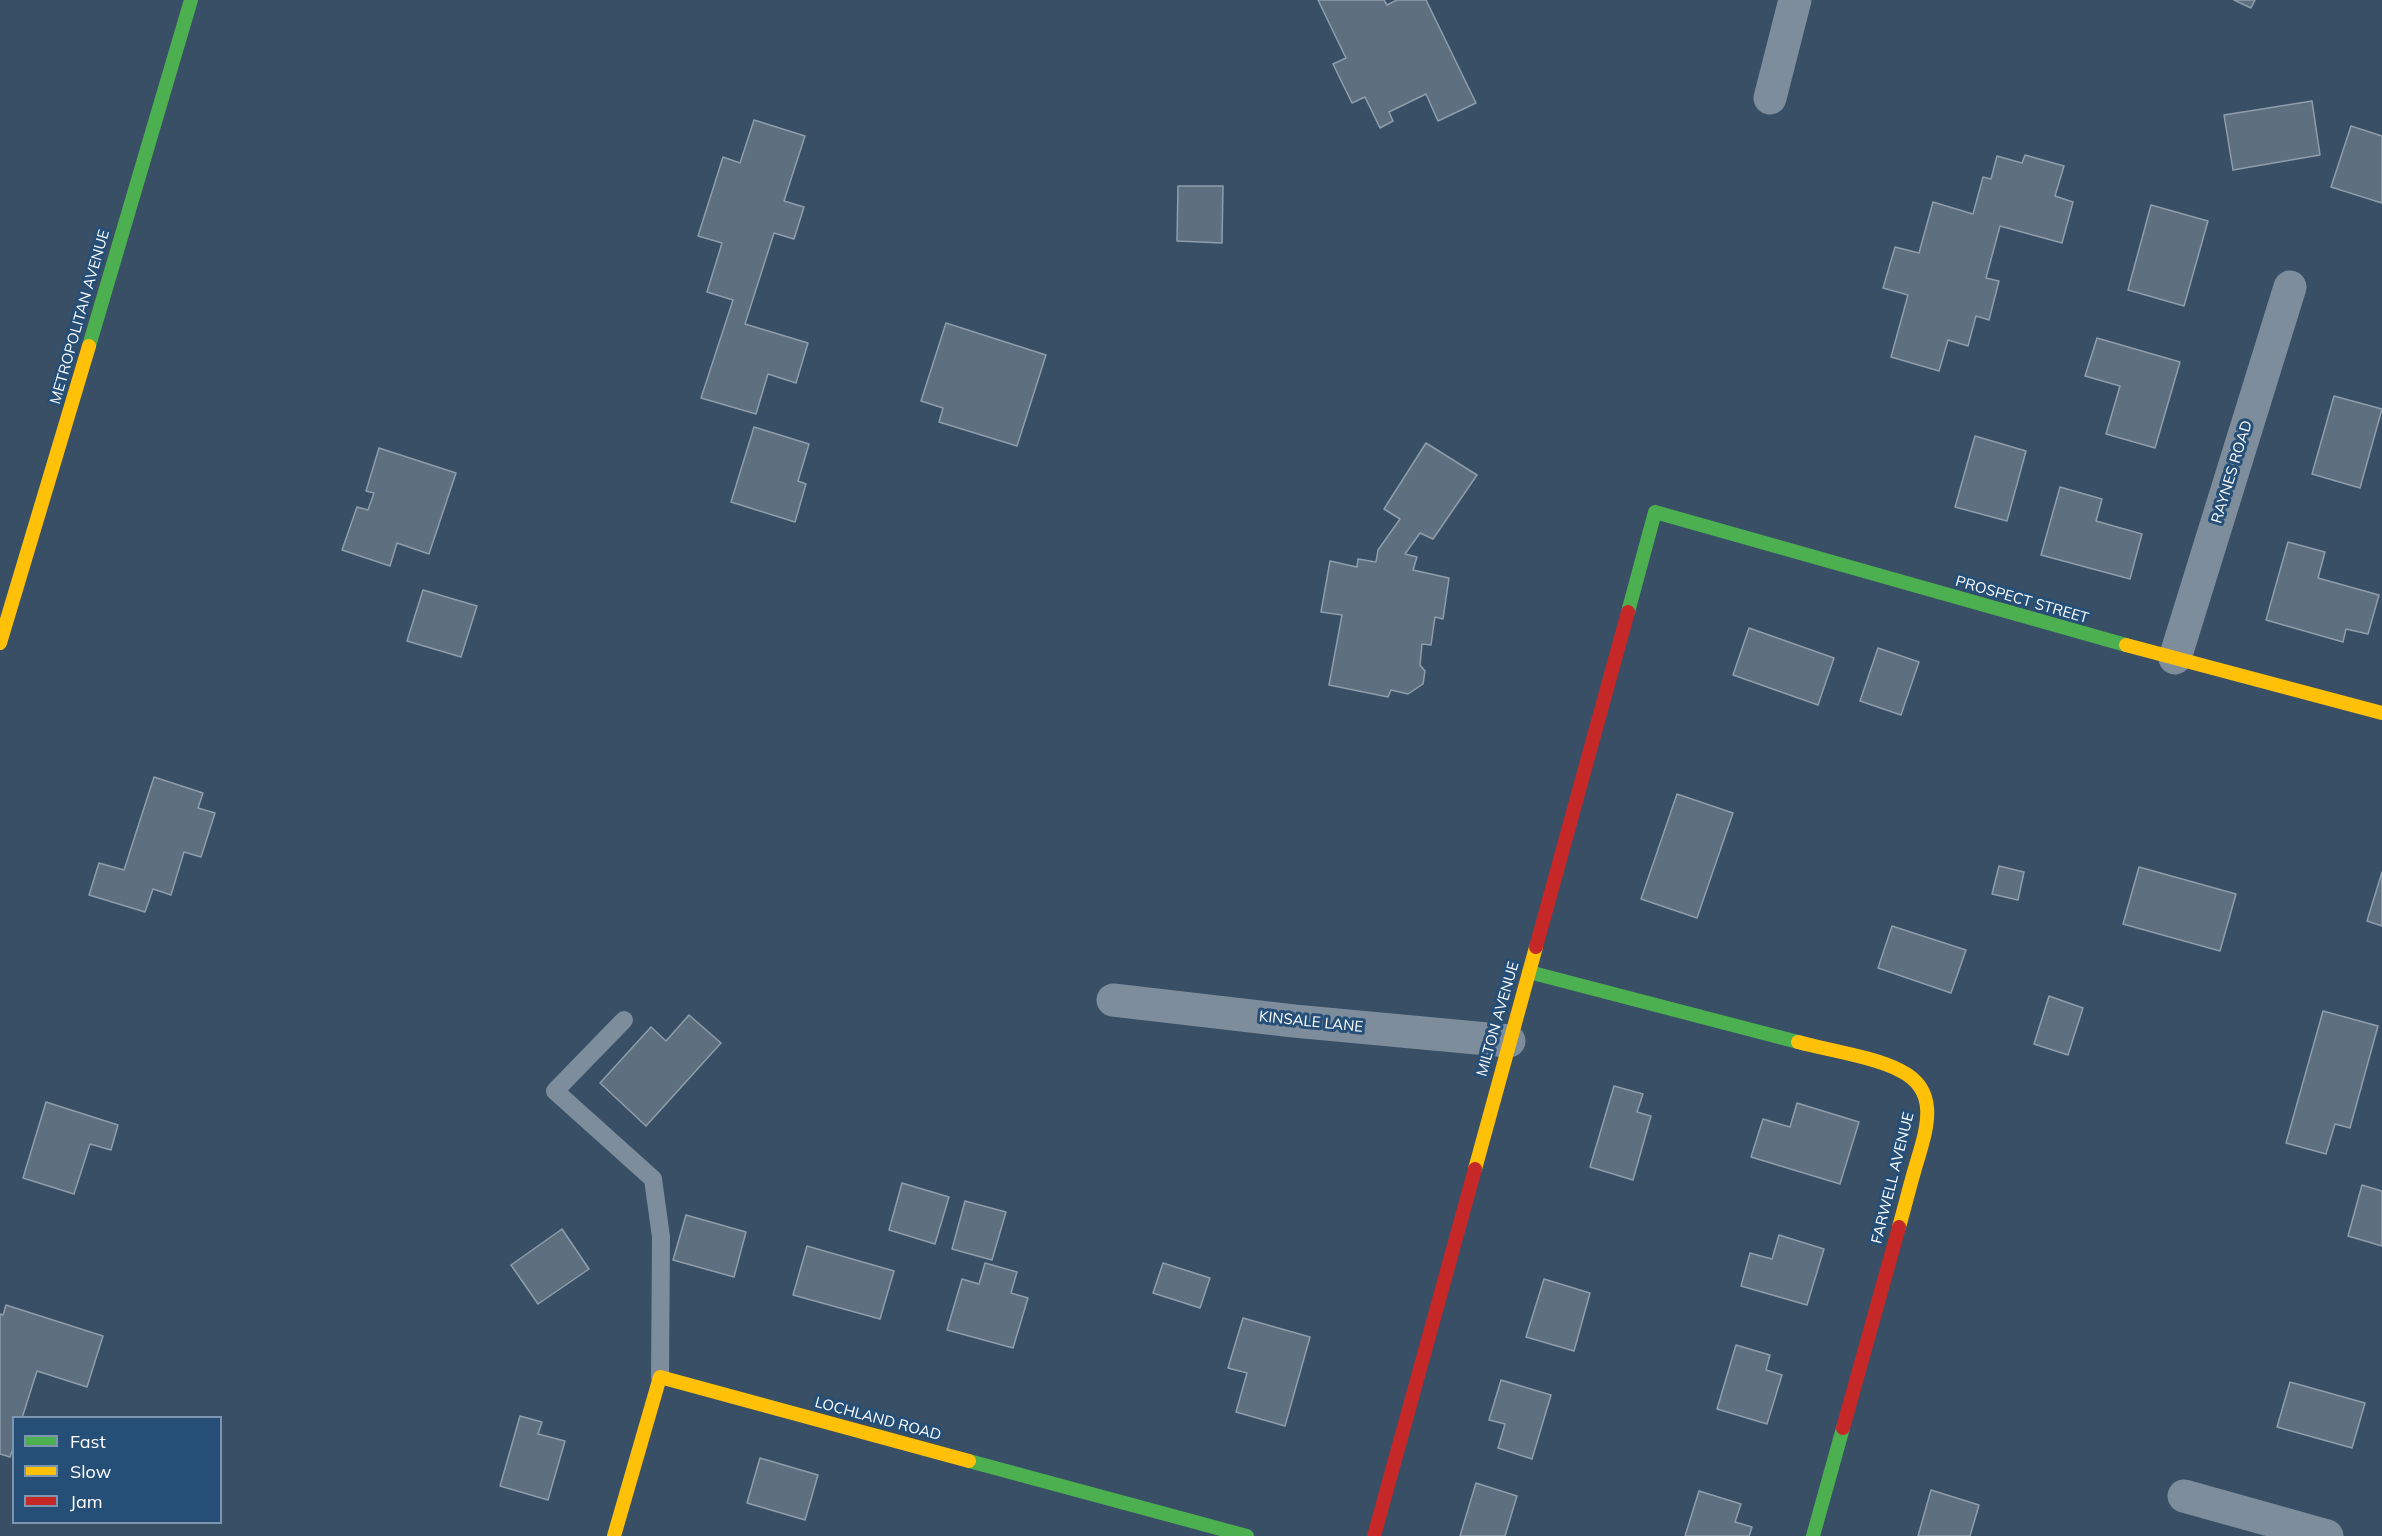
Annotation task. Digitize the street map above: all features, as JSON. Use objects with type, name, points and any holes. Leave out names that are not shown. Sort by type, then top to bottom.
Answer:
[{"type":"street","name":"METROPOLITAN AVENUE","points":[[0,643],[191,0]]},
{"type":"street","points":[[1770,98],[1795,0]]},
{"type":"street","name":"RAYNES ROAD","points":[[2175,658],[2290,286]]},
{"type":"street","name":"PROSPECT STREET","points":[[1655,512],[2043,623],[2382,713]]},
{"type":"street","name":"MILTON AVENUE","points":[[1374,1536],[1655,512]]},
{"type":"street","name":"FARWELL AVENUE","points":[[1529,972],[1890,1066],[1903,1071],[1925,1093],[1928,1122],[1813,1536]]},
{"type":"street","name":"KINSALE LANE","points":[[1113,1000],[1294,1021],[1509,1041]]},
{"type":"street","points":[[614,1536],[660,1377]]},
{"type":"street","name":"LOCHLAND ROAD","points":[[660,1377],[1247,1536]]},
{"type":"street","points":[[2184,1496],[2327,1536]]},
{"type":"lane","points":[[624,1020],[555,1091],[653,1179],[661,1237],[660,1377]]},
{"type":"building","points":[[1318,0],[1384,0],[1387,5],[1397,0],[1426,0],[1476,103],[1438,121],[1426,94],[1389,112],[1393,121],[1380,128],[1365,97],[1352,103],[1333,64],[1346,58]]},
{"type":"building","points":[[2234,0],[2255,0],[2251,8]]},
{"type":"building","points":[[2312,101],[2320,155],[2233,170],[2224,115]]},
{"type":"building","points":[[754,120],[805,136],[784,201],[804,207],[794,239],[774,233],[745,324],[808,343],[796,383],[768,374],[756,414],[701,398],[733,300],[707,292],[722,243],[698,236],[723,157],[740,163]]},
{"type":"building","points":[[2351,126],[2382,136],[2382,203],[2331,187]]},
{"type":"building","points":[[2025,155],[2064,166],[2055,196],[2073,202],[2062,243],[2000,226],[1986,278],[1999,281],[1989,320],[1976,316],[1968,346],[1948,340],[1939,371],[1891,357],[1908,295],[1883,288],[1895,247],[1919,253],[1933,202],[1973,214],[1983,177],[1991,179],[1997,156],[2022,163]]},
{"type":"building","points":[[1178,186],[1223,186],[1222,243],[1177,241]]},
{"type":"building","points":[[2151,205],[2208,221],[2184,306],[2128,290]]},
{"type":"building","points":[[946,323],[1046,355],[1017,446],[939,422],[943,408],[921,401]]},
{"type":"building","points":[[2097,338],[2180,362],[2155,448],[2106,434],[2120,386],[2085,376]]},
{"type":"building","points":[[2334,396],[2382,409],[2360,488],[2312,474]]},
{"type":"building","points":[[754,427],[809,444],[798,481],[806,484],[795,522],[731,502]]},
{"type":"building","points":[[1975,436],[2026,451],[2007,521],[1955,507]]},
{"type":"building","points":[[1426,443],[1477,475],[1433,539],[1420,533],[1405,554],[1417,557],[1413,570],[1449,578],[1443,619],[1435,617],[1431,645],[1422,644],[1420,665],[1425,671],[1423,684],[1408,694],[1391,690],[1388,697],[1329,685],[1342,615],[1321,612],[1330,561],[1357,567],[1358,559],[1376,562],[1378,550],[1400,519],[1384,509]]},
{"type":"building","points":[[379,448],[456,473],[429,554],[397,543],[390,566],[342,550],[357,507],[368,510],[374,493],[366,491]]},
{"type":"building","points":[[2060,487],[2102,499],[2096,521],[2142,534],[2130,579],[2041,555]]},
{"type":"building","points":[[2288,542],[2325,552],[2318,578],[2379,595],[2368,634],[2346,629],[2343,642],[2266,620]]},
{"type":"building","points":[[423,590],[477,606],[461,657],[407,641]]},
{"type":"building","points":[[1749,628],[1834,658],[1818,705],[1733,675]]},
{"type":"building","points":[[1878,648],[1919,662],[1901,715],[1860,701]]},
{"type":"building","points":[[154,777],[203,793],[198,808],[215,813],[201,857],[184,852],[171,895],[153,889],[145,912],[89,895],[99,863],[124,870]]},
{"type":"building","points":[[1677,794],[1733,813],[1697,918],[1641,899]]},
{"type":"building","points":[[1999,866],[2024,872],[2018,900],[1992,894]]},
{"type":"building","points":[[2139,867],[2236,894],[2220,951],[2123,924]]},
{"type":"building","points":[[2382,872],[2382,926],[2367,921]]},
{"type":"building","points":[[1892,926],[1966,950],[1951,993],[1878,968]]},
{"type":"building","points":[[2049,996],[2083,1008],[2068,1055],[2034,1044]]},
{"type":"building","points":[[2323,1011],[2378,1026],[2350,1128],[2335,1124],[2326,1154],[2286,1143]]},
{"type":"building","points":[[689,1015],[721,1043],[646,1126],[600,1083],[651,1027],[666,1041]]},
{"type":"building","points":[[1614,1086],[1643,1094],[1637,1112],[1651,1116],[1633,1180],[1590,1167]]},
{"type":"building","points":[[46,1102],[118,1125],[111,1150],[90,1144],[74,1194],[23,1178]]},
{"type":"building","points":[[1797,1103],[1859,1122],[1840,1184],[1751,1157],[1763,1119],[1790,1127]]},
{"type":"building","points":[[902,1183],[949,1197],[935,1244],[889,1230]]},
{"type":"building","points":[[2362,1185],[2382,1191],[2382,1246],[2348,1236]]},
{"type":"building","points":[[965,1201],[1006,1212],[992,1260],[952,1249]]},
{"type":"building","points":[[686,1215],[746,1232],[734,1277],[673,1260]]},
{"type":"building","points":[[562,1229],[589,1269],[538,1304],[511,1265]]},
{"type":"building","points":[[1779,1235],[1824,1249],[1807,1305],[1741,1286],[1750,1253],[1772,1259]]},
{"type":"building","points":[[807,1246],[894,1271],[880,1319],[793,1295]]},
{"type":"building","points":[[985,1263],[1017,1272],[1011,1293],[1028,1298],[1013,1348],[947,1330],[962,1279],[979,1284]]},
{"type":"building","points":[[1163,1263],[1210,1278],[1200,1308],[1153,1293]]},
{"type":"building","points":[[1544,1279],[1590,1293],[1574,1351],[1526,1337]]},
{"type":"building","points":[[6,1305],[103,1336],[87,1387],[37,1371],[23,1416],[12,1416],[10,1457],[0,1454],[0,1314],[3,1315]]},
{"type":"building","points":[[1243,1318],[1310,1337],[1285,1426],[1236,1412],[1247,1373],[1228,1368]]},
{"type":"building","points":[[1736,1345],[1770,1355],[1766,1370],[1782,1375],[1767,1424],[1717,1409]]},
{"type":"building","points":[[1501,1380],[1551,1395],[1532,1459],[1498,1448],[1505,1424],[1489,1420]]},
{"type":"building","points":[[2290,1382],[2365,1403],[2352,1448],[2277,1427]]},
{"type":"building","points":[[520,1416],[542,1422],[538,1434],[565,1441],[548,1500],[500,1486]]},
{"type":"building","points":[[760,1458],[818,1475],[805,1520],[747,1503]]},
{"type":"building","points":[[1476,1483],[1517,1496],[1505,1536],[1460,1536]]},
{"type":"building","points":[[1931,1490],[1979,1505],[1970,1536],[1918,1536]]},
{"type":"building","points":[[1699,1491],[1741,1504],[1735,1522],[1752,1527],[1749,1536],[1685,1536]]},
{"type":"traffic: fast","points":[[89,346],[191,0]]},
{"type":"traffic: fast","points":[[1628,612],[1655,512],[2126,645]]},
{"type":"traffic: fast","points":[[1529,972],[1798,1042]]},
{"type":"traffic: fast","points":[[1813,1536],[1843,1428]]},
{"type":"traffic: fast","points":[[969,1461],[1247,1536]]},
{"type":"traffic: slow","points":[[0,643],[89,346]]},
{"type":"traffic: slow","points":[[2126,645],[2382,713]]},
{"type":"traffic: slow","points":[[1475,1169],[1536,947]]},
{"type":"traffic: slow","points":[[1798,1042],[1890,1066],[1914,1079],[1922,1089],[1927,1113],[1924,1139],[1899,1227]]},
{"type":"traffic: slow","points":[[614,1536],[660,1377],[969,1461]]},
{"type":"traffic: jam","points":[[1536,947],[1628,612]]},
{"type":"traffic: jam","points":[[1374,1536],[1475,1169]]},
{"type":"traffic: jam","points":[[1843,1428],[1899,1227]]}]
